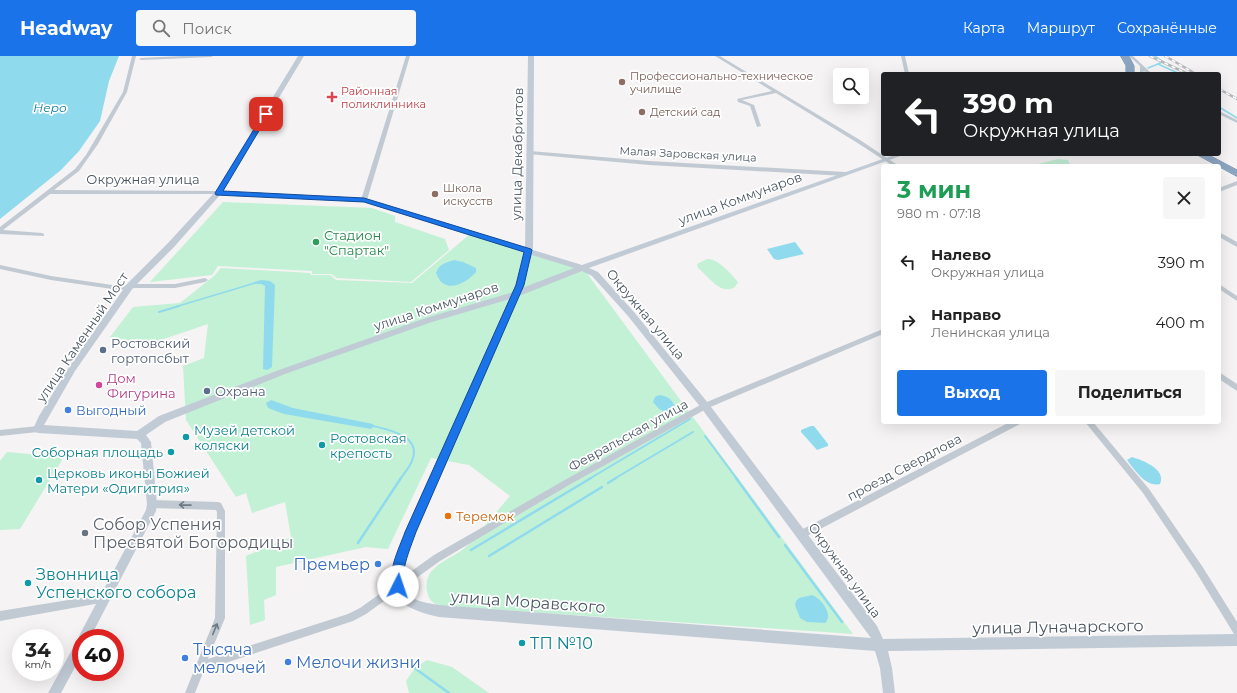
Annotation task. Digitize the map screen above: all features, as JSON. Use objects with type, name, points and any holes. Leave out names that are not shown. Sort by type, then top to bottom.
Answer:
[{"type":"highway","points":[[1120,56],[1124,63],[1123,72]]},
{"type":"highway","points":[[1125,56],[1130,66],[1130,72]]},
{"type":"highway","points":[[1204,156],[1219,164]]},
{"type":"highway","points":[[1210,156],[1237,170]]},
{"type":"highway","points":[[1221,165],[1237,173]]},
{"type":"street","points":[[0,231],[77,170],[96,144],[125,92],[134,56]]},
{"type":"street","points":[[142,59],[211,56]]},
{"type":"street","name":"улица Каменный Мост","points":[[38,429],[42,419],[72,369],[130,286],[171,245],[218,193],[301,56]]},
{"type":"street","points":[[364,200],[408,56]]},
{"type":"street","name":"улица Декабристов","points":[[398,586],[397,576],[410,532],[514,295],[520,285],[529,250],[531,56]]},
{"type":"street","points":[[717,56],[858,141],[892,164]]},
{"type":"street","points":[[903,56],[907,72]]},
{"type":"street","points":[[1131,56],[1148,72]]},
{"type":"street","points":[[1142,66],[1142,72]]},
{"type":"street","points":[[759,126],[752,105],[738,99],[775,92]]},
{"type":"street","points":[[1221,113],[1237,122]]},
{"type":"street","name":"Малая Заровская улица","points":[[530,153],[648,163],[845,174]]},
{"type":"street","name":"улица Коммунаров","points":[[139,436],[162,419],[255,382],[429,320],[514,295],[583,268],[897,156]]},
{"type":"street","points":[[1221,189],[1237,183]]},
{"type":"street","name":"Окружная улица","points":[[48,192],[218,193],[364,200],[529,250],[583,268],[595,274],[631,314],[705,406],[873,630],[880,645],[885,662],[889,693]]},
{"type":"street","points":[[0,231],[42,235]]},
{"type":"street","points":[[1221,235],[1237,245]]},
{"type":"street","points":[[0,267],[51,278],[119,288],[130,286],[151,287],[183,285],[205,280]]},
{"type":"street","points":[[1221,287],[1237,299]]},
{"type":"street","name":"Февральская улица","points":[[398,586],[437,558],[566,483],[705,406],[881,332]]},
{"type":"street","points":[[1221,376],[1237,388]]},
{"type":"street","name":"проезд Свердлова","points":[[802,534],[1013,424]]},
{"type":"street","points":[[1091,424],[1146,491],[1200,570],[1237,631]]},
{"type":"street","points":[[0,433],[38,429],[139,436],[143,438],[147,446],[152,504],[151,511],[89,629]]},
{"type":"street","points":[[152,504],[205,503],[218,506],[221,511],[220,618],[190,693]]},
{"type":"street","points":[[201,666],[350,618],[364,611],[398,586]]},
{"type":"street","name":"улица Моравского","points":[[398,586],[401,595],[409,603],[421,609],[880,645]]},
{"type":"street","points":[[0,616],[106,598]]},
{"type":"street","name":"улица Луначарского","points":[[880,645],[1237,640]]},
{"type":"street","points":[[54,693],[72,660]]},
{"type":"green space","points":[[1058,159],[1068,160],[1070,164],[1038,164]]},
{"type":"green space","name":"Стадион \"Спартак\"","points":[[223,202],[372,208],[395,216],[395,222],[445,239],[449,250],[411,282],[337,278],[331,274],[312,274],[312,271],[218,266],[212,275],[150,282]]},
{"type":"green space","points":[[470,234],[583,268],[853,634],[437,605],[431,601],[427,591],[429,575],[440,564],[468,545],[510,496],[469,465],[431,458],[388,549],[366,547],[276,567],[276,595],[264,600],[265,620],[250,625],[246,556],[291,537],[285,502],[252,513],[246,493],[236,497],[186,420],[183,366],[204,358],[208,324],[149,344],[110,337],[133,307],[180,303],[214,276],[221,268],[310,273],[311,275],[330,275],[336,280],[412,283]]},
{"type":"green space","points":[[707,259],[716,261],[728,271],[738,282],[735,287],[725,289],[710,280],[698,268],[697,264]]},
{"type":"green space","points":[[7,452],[61,457],[62,460],[20,529],[0,530],[0,461]]},
{"type":"green space","points":[[427,660],[452,667],[489,693],[409,693],[406,681],[415,668]]},
{"type":"water","name":"Неро","points":[[0,56],[119,56],[109,81],[100,121],[79,151],[61,170],[0,219]]},
{"type":"water","points":[[795,242],[804,254],[778,260],[774,259],[767,249]]},
{"type":"water","points":[[454,260],[476,268],[476,272],[462,283],[448,286],[441,282],[436,273],[437,270],[445,263]]},
{"type":"water","points":[[261,280],[270,281],[275,285],[272,367],[267,370],[263,369],[265,286],[261,284],[253,284],[254,282]]},
{"type":"water","points":[[659,395],[665,396],[671,400],[675,407],[673,411],[668,413],[659,409],[653,402],[655,397]]},
{"type":"water","points":[[271,400],[293,408],[373,424],[374,426],[371,429],[284,414],[268,408],[266,403]]},
{"type":"water","points":[[814,426],[828,446],[817,450],[801,432],[801,430]]},
{"type":"water","points":[[1132,457],[1142,460],[1157,470],[1160,474],[1160,484],[1145,481],[1127,460]]},
{"type":"water","points":[[812,595],[822,603],[827,611],[828,616],[825,623],[807,622],[800,618],[795,605],[796,601],[799,598]]},
{"type":"waterway","points":[[1155,56],[1163,62]]},
{"type":"waterway","points":[[1158,64],[1162,62]]},
{"type":"waterway","points":[[1148,68],[1158,64]]},
{"type":"waterway","points":[[1158,64],[1176,72]]},
{"type":"waterway","points":[[1221,108],[1237,118]]},
{"type":"waterway","points":[[175,307],[255,283]]},
{"type":"waterway","points":[[159,312],[179,306]]},
{"type":"waterway","points":[[589,479],[690,419]]},
{"type":"waterway","points":[[373,426],[404,436],[413,447],[414,454],[411,463],[400,479]]},
{"type":"waterway","points":[[614,479],[693,432]]},
{"type":"waterway","points":[[705,436],[737,479]]},
{"type":"waterway","points":[[358,543],[401,478]]},
{"type":"waterway","points":[[471,550],[591,478]]},
{"type":"waterway","points":[[608,483],[616,478]]},
{"type":"waterway","points":[[736,478],[779,537]]},
{"type":"waterway","points":[[489,556],[602,487]]},
{"type":"waterway","points":[[785,545],[842,622]]},
{"type":"waterway","points":[[409,664],[449,693]]},
{"type":"railway","points":[[1150,56],[1184,72]]},
{"type":"railway","points":[[1165,56],[1193,72]]},
{"type":"railway","points":[[1221,90],[1237,99]]},
{"type":"place","name":"Профессионально-техническое училище","points":[[622,82]]},
{"type":"place","name":"Районная поликлинника","points":[[332,97]]},
{"type":"place","name":"Детский сад","points":[[642,112]]},
{"type":"place","name":"Школа искусств","points":[[435,194]]},
{"type":"place","name":"Стадион \"Спартак\"","points":[[316,242]]},
{"type":"place","name":"Ростовский гортопсбыт","points":[[103,350]]},
{"type":"place","name":"Дом Фигурина","points":[[99,385]]},
{"type":"place","name":"Охрана","points":[[207,391]]},
{"type":"place","name":"Выгодный","points":[[68,410]]},
{"type":"place","name":"Музей детской коляски","points":[[186,437]]},
{"type":"place","name":"Ростовская крепость","points":[[322,445]]},
{"type":"place","name":"Соборная площадь","points":[[171,452]]},
{"type":"place","name":"Церковь иконы Божией Матери «Одигитрия»","points":[[39,480]]},
{"type":"place","name":"Теремок","points":[[448,516]]},
{"type":"place","name":"Собор Успения Пресвятой Богородицы","points":[[85,533]]},
{"type":"place","name":"Премьер","points":[[378,564]]},
{"type":"place","name":"Звонница Успенского собора","points":[[28,583]]},
{"type":"place","name":"ТП №10","points":[[522,643]]},
{"type":"place","name":"Тысяча мелочей","points":[[185,658]]},
{"type":"place","name":"Мелочи жизни","points":[[288,662]]},
{"type":"route","points":[[266,114],[218,193],[364,200],[529,250],[520,285],[514,295],[410,532],[397,576],[398,586]]}]
